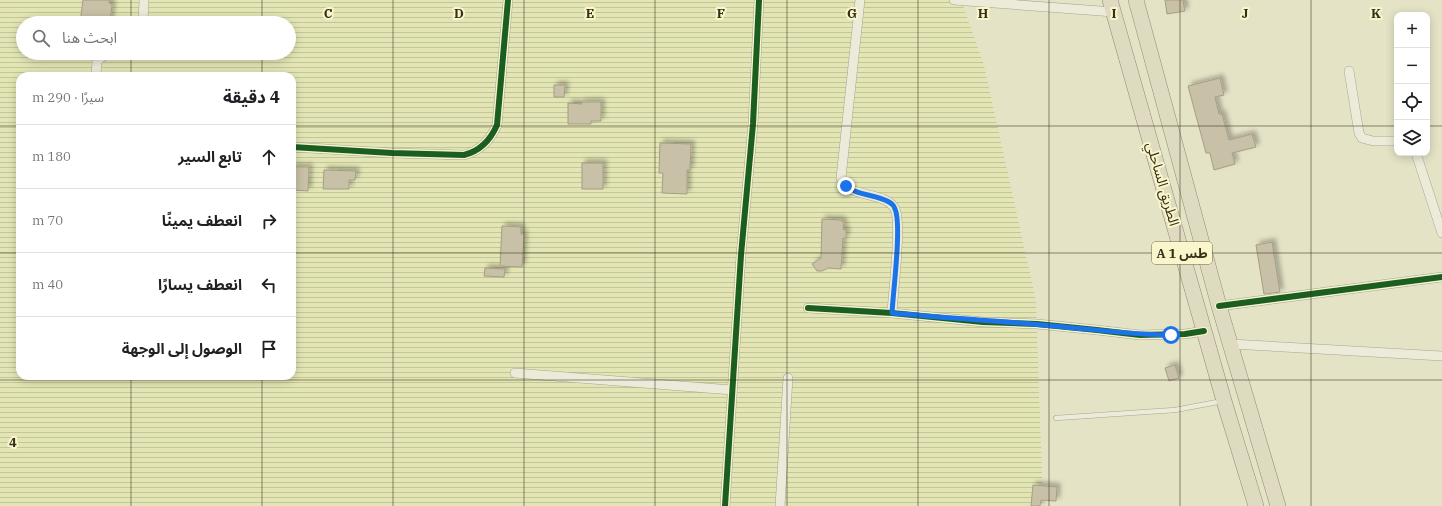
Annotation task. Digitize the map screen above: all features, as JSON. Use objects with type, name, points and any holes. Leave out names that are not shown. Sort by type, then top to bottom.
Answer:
[{"type":"highway","name":"الطريق الساحلي","points":[[1136,0],[1219,306],[1278,506]]},
{"type":"highway","name":"الطريق الساحلي","points":[[1112,6],[1224,401],[1256,506]]},
{"type":"street","points":[[143,16],[144,0]]},
{"type":"street","points":[[296,147],[414,154],[464,155],[476,152],[490,138],[497,126],[508,0]]},
{"type":"street","points":[[725,506],[741,255],[753,124],[759,0]]},
{"type":"street","points":[[860,0],[841,178],[851,190],[890,202],[895,209],[898,232],[892,313]]},
{"type":"street","points":[[954,0],[1112,6]]},
{"type":"street","points":[[96,72],[97,62],[99,60]]},
{"type":"street","points":[[1349,71],[1359,133],[1362,138],[1373,141],[1394,141]]},
{"type":"street","points":[[1417,156],[1442,233]]},
{"type":"street","points":[[1219,306],[1442,277]]},
{"type":"street","points":[[808,308],[892,313],[1140,335],[1185,334],[1204,331]]},
{"type":"street","points":[[1231,344],[1442,356]]},
{"type":"street","points":[[515,372],[732,390]]},
{"type":"street","points":[[780,506],[788,378]]},
{"type":"lane","points":[[1056,418],[1175,410],[1224,401]]},
{"type":"green space","points":[[0,0],[961,0],[984,65],[1036,301],[1043,506],[0,506]]},
{"type":"building","points":[[83,0],[109,0],[109,3],[112,4],[111,16],[81,16]]},
{"type":"building","points":[[1165,0],[1183,0],[1185,11],[1167,14]]},
{"type":"building","points":[[1220,78],[1224,95],[1215,97],[1219,114],[1222,114],[1229,140],[1252,134],[1256,147],[1232,153],[1235,164],[1214,170],[1210,153],[1206,153],[1188,86]]},
{"type":"building","points":[[554,85],[565,85],[564,97],[554,97]]},
{"type":"building","points":[[582,102],[601,102],[601,121],[591,121],[591,124],[568,124],[568,103],[582,104]]},
{"type":"building","points":[[660,143],[691,144],[690,170],[687,170],[687,194],[662,193],[663,173],[659,173]]},
{"type":"building","points":[[582,163],[603,163],[603,189],[582,189]]},
{"type":"building","points":[[296,167],[309,167],[308,191],[296,190]]},
{"type":"building","points":[[324,170],[356,171],[355,180],[349,180],[349,189],[323,189]]},
{"type":"building","points":[[822,219],[842,220],[842,222],[844,222],[843,229],[846,230],[846,238],[843,238],[841,269],[828,268],[822,271],[817,271],[812,264],[821,258]]},
{"type":"building","points":[[502,226],[521,227],[521,234],[524,234],[522,267],[500,266]]},
{"type":"building","points":[[1272,242],[1280,292],[1264,294],[1256,245]]},
{"type":"building","points":[[485,268],[505,269],[504,277],[484,276]]},
{"type":"building","points":[[1175,365],[1179,378],[1169,381],[1165,368]]},
{"type":"building","points":[[1033,485],[1057,487],[1056,501],[1041,500],[1040,506],[1031,506]]},
{"type":"cycle path","points":[[296,147],[392,153],[464,155],[480,148],[491,136],[497,125],[508,0]]},
{"type":"cycle path","points":[[725,506],[741,255],[753,124],[759,0]]},
{"type":"cycle path","points":[[1219,306],[1442,277]]},
{"type":"cycle path","points":[[808,308],[892,313],[983,322],[1037,324],[1140,335],[1185,334],[1204,331]]},
{"type":"route","points":[[846,186],[851,190],[890,202],[895,209],[898,232],[892,313],[983,322],[1036,324],[1140,335],[1171,335]]}]
